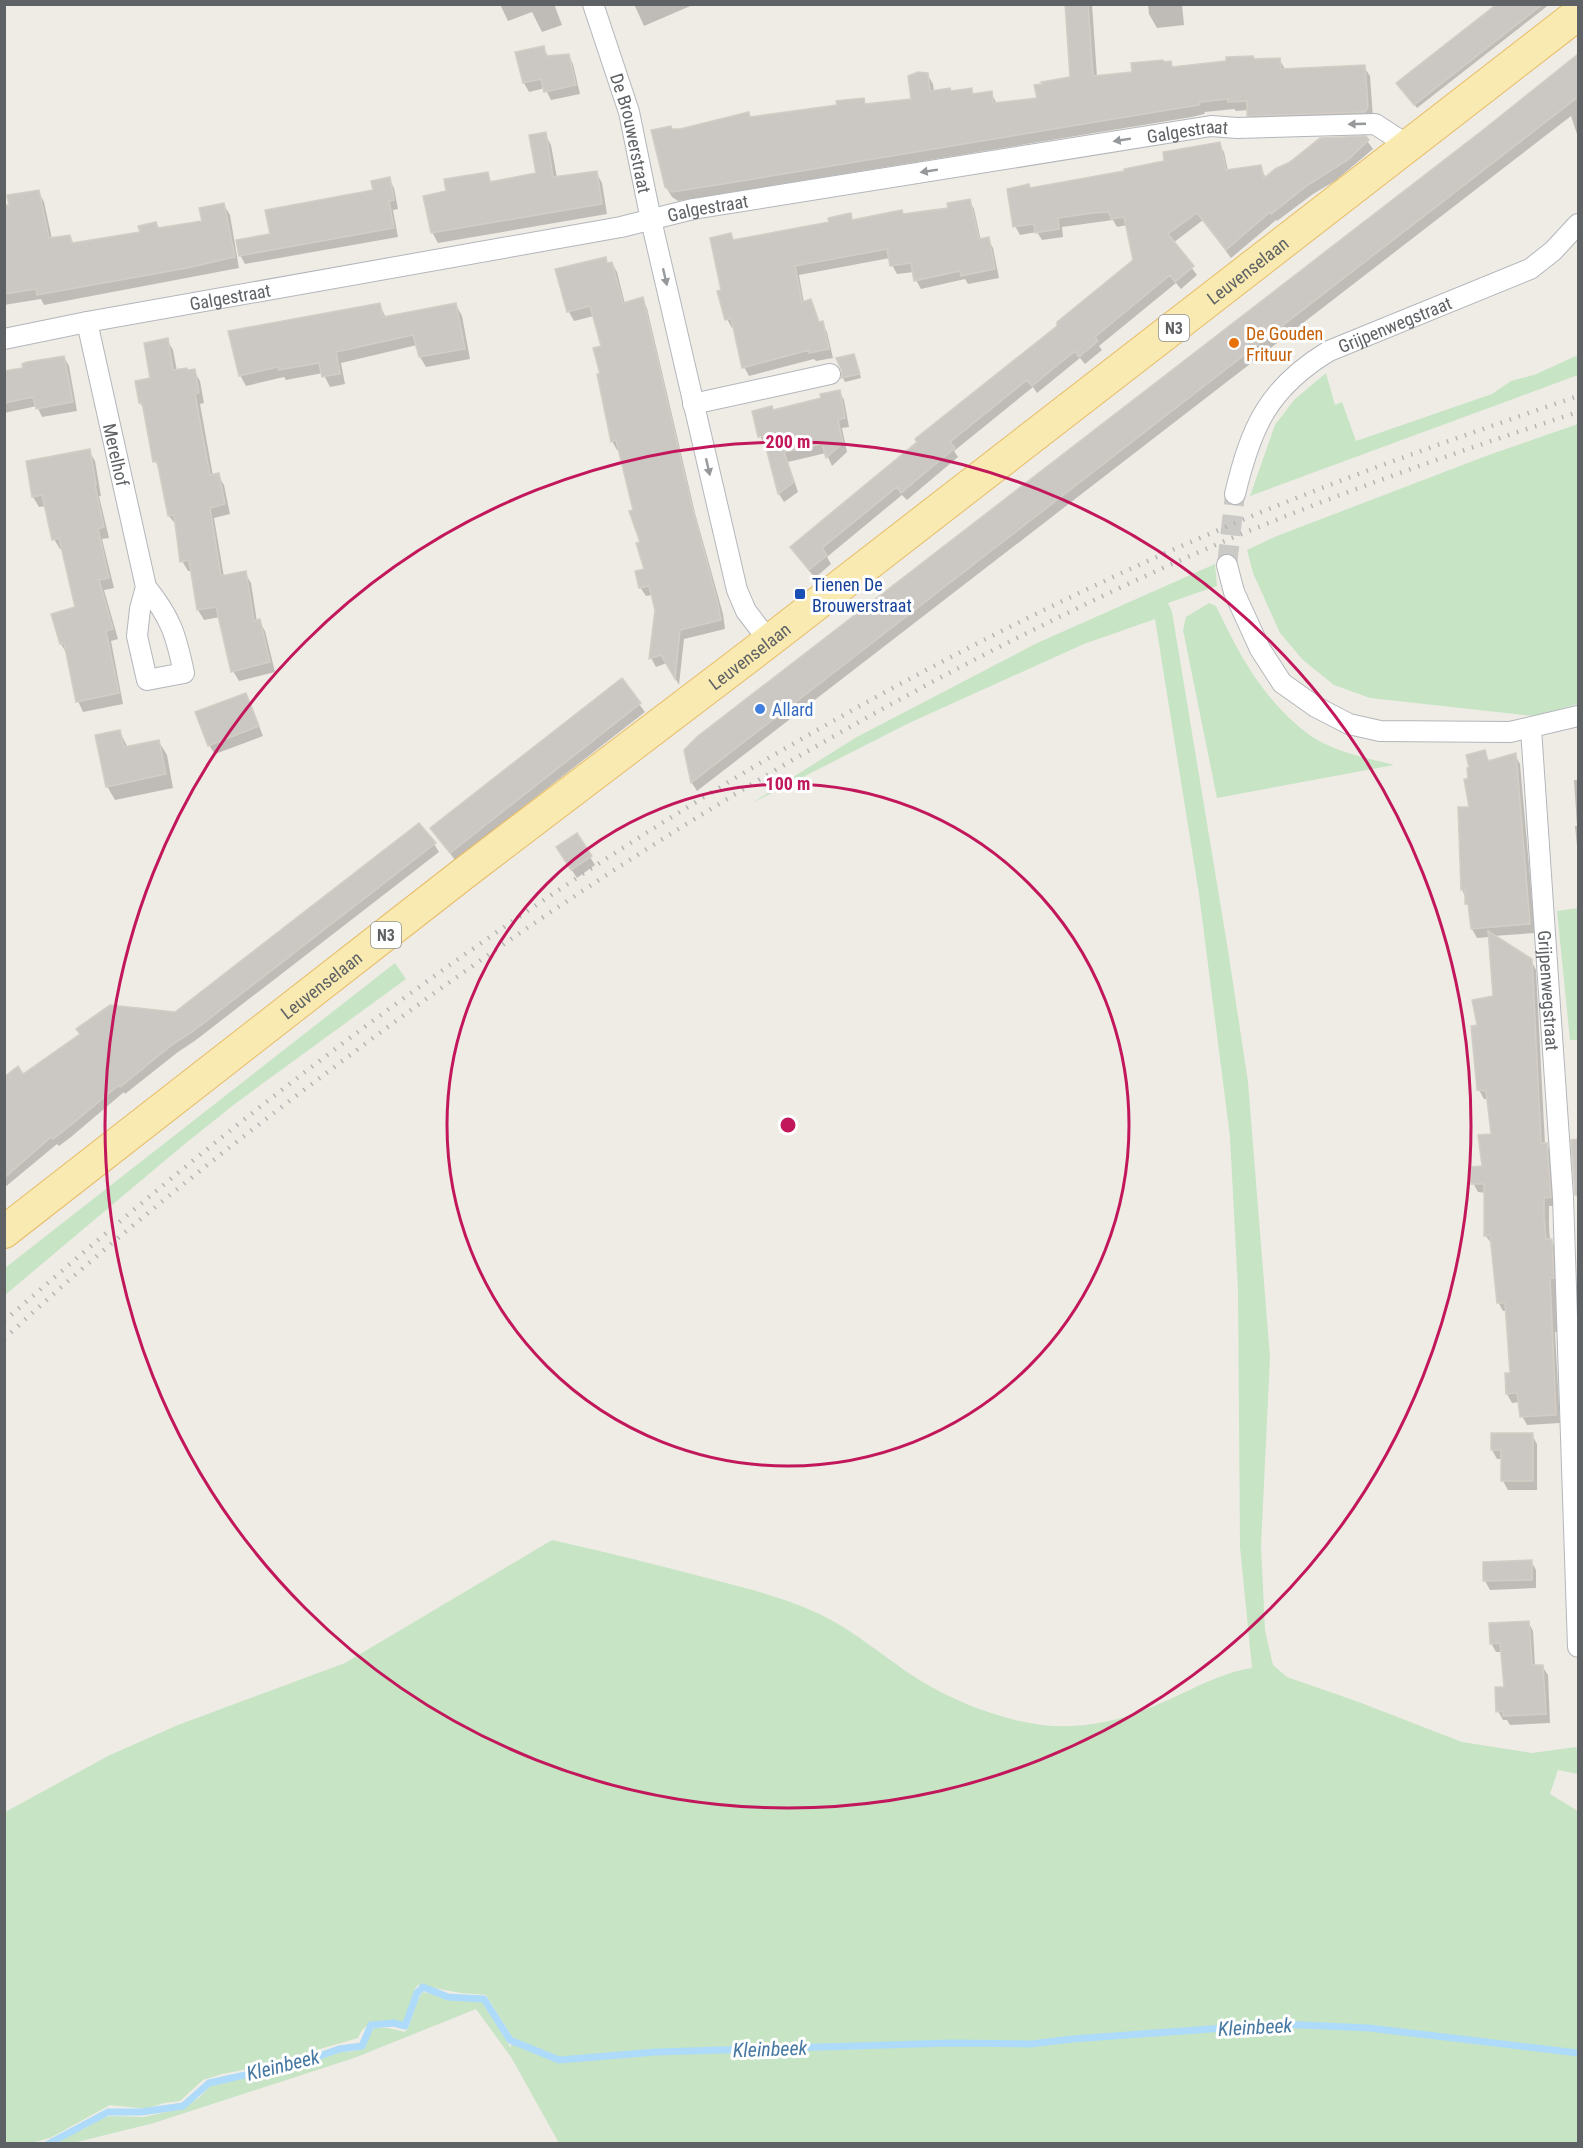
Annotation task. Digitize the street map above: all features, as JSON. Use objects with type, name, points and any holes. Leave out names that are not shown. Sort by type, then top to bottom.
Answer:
[{"type":"main road","name":"Leuvenselaan","points":[[4,1232],[463,874],[769,641],[1578,14]]},
{"type":"street","name":"De Brouwerstraat","points":[[593,4],[629,112],[651,220],[737,590],[746,611],[769,641]]},
{"type":"street","name":"Galgestraat","points":[[4,339],[87,322],[610,229],[693,209],[1211,126],[1237,128],[1375,124],[1409,146]]},
{"type":"street","name":"Grijpenwegstraat","points":[[1235,494],[1244,456],[1254,430],[1283,386],[1305,365],[1329,351],[1530,269],[1553,251],[1578,224]]},
{"type":"street","name":"Merelhof","points":[[87,322],[146,587]]},
{"type":"street","points":[[693,404],[830,374]]},
{"type":"street","points":[[1227,565],[1234,592],[1260,649],[1282,683],[1316,707],[1349,724],[1380,732],[1510,732],[1578,717]]},
{"type":"street","name":"Grijpenwegstraat","points":[[1531,729],[1563,1197],[1578,1647]]},
{"type":"green space","points":[[1578,355],[1578,375],[1250,496],[1275,425],[1294,400],[1326,373],[1335,405],[1342,402],[1356,441],[1492,394],[1511,381],[1534,375]]},
{"type":"green space","points":[[1578,424],[1578,704],[1533,716],[1370,698],[1334,685],[1303,660],[1280,633],[1253,573],[1247,550],[1277,536],[1486,456]]},
{"type":"green space","points":[[1215,564],[1217,586],[1168,603],[1172,612],[1248,1082],[1270,1357],[1261,1546],[1265,1630],[1273,1665],[1287,1677],[1462,1742],[1532,1753],[1576,1747],[1578,1774],[1558,1770],[1550,1794],[1578,1811],[1578,2143],[559,2143],[511,2057],[476,2009],[354,2058],[154,2123],[73,2143],[52,2143],[84,2129],[103,2117],[144,2117],[183,2108],[200,2097],[211,2085],[315,2061],[340,2052],[355,2051],[365,2047],[374,2028],[405,2032],[423,1992],[462,2000],[481,2000],[511,2048],[511,2035],[486,1995],[418,1985],[402,2023],[376,2022],[361,2031],[358,2038],[320,2049],[313,2054],[203,2080],[180,2101],[146,2109],[110,2105],[50,2138],[31,2143],[5,2143],[5,1812],[110,1755],[178,1725],[345,1663],[552,1540],[751,1589],[790,1602],[843,1627],[921,1681],[955,1699],[994,1714],[1034,1724],[1072,1726],[1117,1719],[1149,1708],[1216,1678],[1252,1668],[1240,1547],[1238,1290],[1230,1137],[1199,894],[1155,619],[1084,644],[909,723],[752,803],[855,738],[1035,644]]},
{"type":"green space","points":[[1209,603],[1216,606],[1234,643],[1255,677],[1294,723],[1320,742],[1351,754],[1394,765],[1217,798],[1183,630],[1186,617]]},
{"type":"green space","points":[[1578,908],[1578,1040],[1570,1040],[1557,911]]},
{"type":"green space","points":[[395,963],[406,979],[236,1103],[5,1295],[5,1268]]},
{"type":"building","points":[[1065,4],[1088,4],[1093,76],[1132,72],[1131,63],[1163,60],[1164,62],[1171,61],[1172,67],[1226,61],[1226,57],[1280,58],[1281,69],[1365,65],[1368,107],[1365,112],[1247,116],[1247,101],[1228,102],[1228,99],[1200,102],[1199,105],[717,185],[672,192],[665,187],[651,130],[671,126],[672,129],[680,129],[749,112],[750,117],[837,105],[836,101],[864,98],[865,104],[911,99],[908,76],[918,72],[928,73],[930,91],[972,88],[972,94],[992,91],[993,103],[1037,98],[1034,85],[1070,77]]},
{"type":"building","points":[[1497,4],[1543,4],[1414,105],[1396,83]]},
{"type":"building","points":[[544,46],[546,56],[569,54],[576,85],[544,92],[541,79],[523,83],[515,52]]},
{"type":"building","points":[[1578,54],[1578,97],[691,783],[684,750],[698,736],[1483,130]]},
{"type":"building","points":[[546,132],[553,177],[597,171],[602,204],[431,233],[423,196],[446,191],[444,179],[488,172],[490,182],[536,173],[529,135]]},
{"type":"building","points":[[1366,136],[1369,140],[1349,159],[1308,185],[1271,214],[1270,212],[1226,250],[1197,213],[1168,234],[1194,266],[1175,282],[1170,275],[1095,337],[1098,341],[1079,357],[1075,351],[1032,386],[1027,380],[950,442],[955,448],[901,493],[897,487],[822,548],[827,555],[809,570],[790,547],[917,442],[915,439],[1057,326],[1057,322],[1133,260],[1124,217],[1111,219],[1109,212],[1058,218],[1059,229],[1035,233],[1034,224],[1013,227],[1007,189],[1029,184],[1030,188],[1124,171],[1124,169],[1164,161],[1163,152],[1220,142],[1226,170],[1261,165],[1264,178],[1275,169],[1290,162],[1320,138]]},
{"type":"building","points":[[390,177],[394,200],[389,201],[394,228],[239,256],[236,240],[270,234],[265,210],[373,190],[371,181]]},
{"type":"building","points":[[39,190],[49,238],[70,235],[72,243],[140,232],[138,226],[156,222],[158,228],[202,221],[199,208],[224,203],[235,257],[37,295],[36,289],[4,294],[4,205],[9,205],[7,195]]},
{"type":"building","points":[[970,199],[979,239],[989,237],[995,269],[961,276],[960,271],[914,281],[911,263],[890,266],[887,249],[795,266],[802,302],[811,299],[819,322],[823,321],[829,349],[809,353],[809,350],[742,368],[731,318],[725,320],[717,291],[721,290],[710,238],[731,233],[733,240],[829,222],[828,218],[851,213],[852,220],[902,210],[903,214],[948,208],[947,203]]},
{"type":"building","points":[[606,257],[607,263],[612,262],[623,303],[643,297],[721,620],[680,630],[675,679],[661,655],[649,659],[655,610],[649,586],[639,588],[635,571],[644,569],[636,543],[640,542],[629,511],[633,510],[616,440],[611,442],[597,374],[600,374],[593,348],[601,346],[590,306],[567,312],[555,269]]},
{"type":"building","points":[[380,303],[383,317],[456,303],[465,349],[419,357],[413,335],[336,352],[340,374],[322,377],[319,363],[279,370],[278,367],[239,376],[228,331]]},
{"type":"building","points":[[168,338],[173,370],[195,369],[199,393],[195,394],[210,475],[219,473],[225,504],[210,508],[221,576],[246,571],[254,621],[260,619],[270,662],[231,672],[216,607],[197,610],[189,560],[180,562],[174,515],[168,516],[157,461],[153,462],[142,402],[139,403],[135,381],[150,378],[144,343]]},
{"type":"building","points":[[854,354],[860,374],[841,378],[842,371],[836,358]]},
{"type":"building","points":[[64,356],[73,402],[36,409],[33,397],[4,403],[4,371],[23,368],[22,364],[27,362]]},
{"type":"building","points":[[840,390],[845,418],[838,420],[843,443],[826,458],[822,444],[784,452],[794,482],[778,494],[763,436],[758,437],[752,411],[772,406],[773,410],[821,398],[820,394]]},
{"type":"building","points":[[90,449],[104,527],[98,529],[109,578],[99,580],[113,629],[106,631],[119,693],[76,702],[64,643],[60,644],[51,614],[75,607],[59,538],[52,540],[42,495],[32,497],[26,461]]},
{"type":"building","points":[[622,678],[641,703],[450,853],[430,828]]},
{"type":"building","points":[[246,693],[259,726],[208,746],[195,712]]},
{"type":"building","points":[[120,730],[124,747],[159,740],[166,774],[106,787],[95,735]]},
{"type":"building","points":[[1485,750],[1488,761],[1516,753],[1530,924],[1471,929],[1468,904],[1465,904],[1465,890],[1461,890],[1458,807],[1469,807],[1464,779],[1468,779],[1467,768],[1469,767],[1466,755]]},
{"type":"building","points":[[419,823],[436,843],[120,1087],[119,1085],[53,1139],[51,1137],[4,1178],[4,1077],[18,1066],[23,1074],[80,1034],[76,1029],[110,1005],[175,1012]]},
{"type":"building","points":[[577,833],[592,856],[571,870],[556,847]]},
{"type":"building","points":[[1488,931],[1532,959],[1541,1143],[1547,1143],[1551,1197],[1544,1198],[1544,1216],[1546,1239],[1552,1239],[1554,1278],[1550,1278],[1556,1415],[1520,1417],[1517,1393],[1506,1394],[1505,1373],[1510,1373],[1505,1303],[1497,1303],[1490,1235],[1484,1236],[1484,1184],[1471,1184],[1471,1167],[1482,1166],[1478,1135],[1491,1134],[1486,1091],[1477,1090],[1471,1026],[1477,1025],[1472,1000],[1493,996]]},
{"type":"building","points":[[1578,1139],[1578,1195],[1575,1195],[1571,1140]]},
{"type":"building","points":[[1491,1433],[1533,1433],[1533,1481],[1501,1481],[1501,1450],[1491,1450]]},
{"type":"building","points":[[1532,1560],[1532,1580],[1483,1581],[1483,1562]]},
{"type":"building","points":[[1529,1621],[1532,1665],[1543,1665],[1546,1714],[1503,1716],[1503,1711],[1496,1712],[1495,1687],[1504,1687],[1500,1643],[1490,1644],[1489,1623]]},
{"type":"waterway","name":"Kleinbeek","points":[[48,2144],[108,2112],[141,2112],[183,2106],[209,2083],[303,2062],[339,2049],[362,2046],[371,2025],[394,2023],[405,2026],[417,1993],[423,1987],[448,1997],[484,1999],[510,2040],[559,2060],[656,2052],[952,2043],[1031,2044],[1280,2024],[1369,2028],[1578,2053]]},
{"type":"tunnel","points":[[1227,565],[1235,494]]},
{"type":"railway","points":[[4,1321],[195,1159],[339,1046],[420,986],[586,872],[757,765],[978,643],[1165,553],[1342,480],[1578,396]]},
{"type":"railway","points":[[4,1339],[165,1199],[333,1068],[431,996],[530,926],[631,859],[839,733],[945,675],[1163,568],[1265,524],[1369,484],[1578,412]]},
{"type":"place","name":"De Gouden Frituur","points":[[1234,343]]},
{"type":"place","name":"Tienen De Brouwerstraat","points":[[800,594]]},
{"type":"place","name":"Allard","points":[[760,709]]}]
